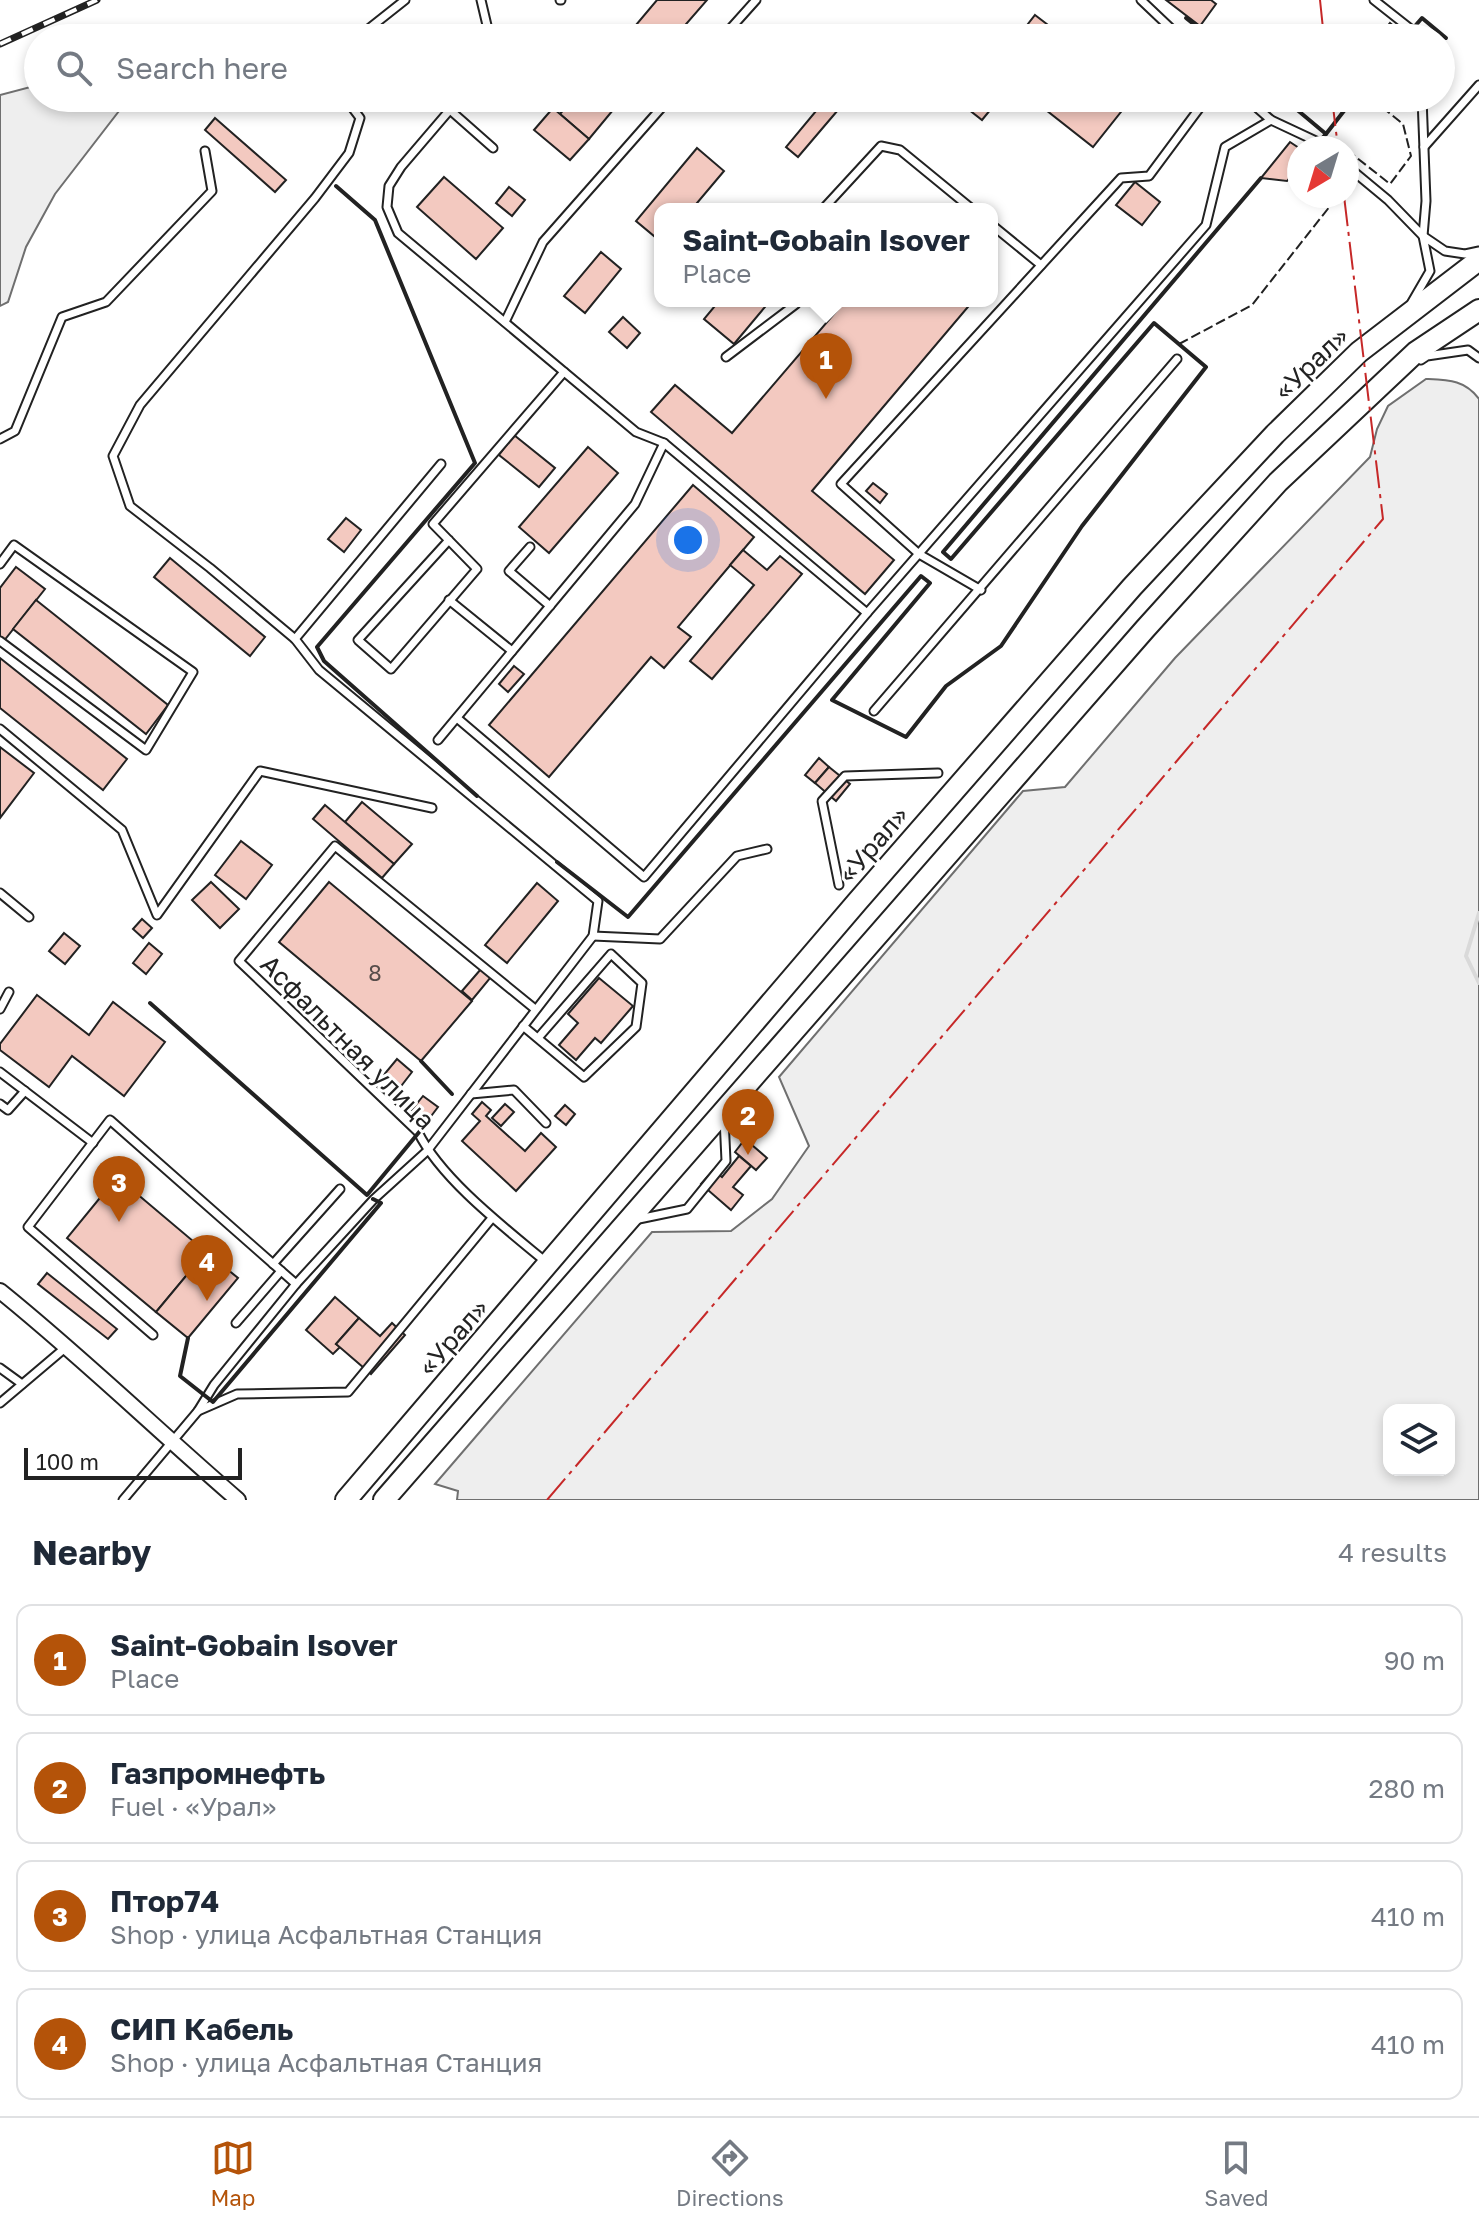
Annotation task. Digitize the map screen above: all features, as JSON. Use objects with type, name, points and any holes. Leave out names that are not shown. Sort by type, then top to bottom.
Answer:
[{"type":"main road","name":"«Урал»","points":[[346,1500],[550,1265],[857,902],[1132,587],[1275,434],[1359,352],[1479,260]]},
{"type":"main road","points":[[384,1500],[1145,629],[1278,482],[1416,352],[1479,310]]},
{"type":"street","points":[[0,1291],[68,1346],[171,1443],[238,1500]]},
{"type":"street","points":[[339,1500],[363,1481]]},
{"type":"lane","points":[[375,24],[405,0]]},
{"type":"lane","points":[[481,0],[487,24]]},
{"type":"lane","points":[[735,24],[756,0]]},
{"type":"lane","points":[[1141,0],[1166,24]]},
{"type":"lane","points":[[1374,0],[1404,24]]},
{"type":"lane","points":[[1424,147],[1479,85]]},
{"type":"lane","points":[[123,1500],[198,1411],[214,1385],[296,1284],[374,1199],[427,1151],[593,936],[598,901],[319,670],[295,639],[130,506],[113,456],[140,405],[315,198],[349,153],[360,118],[356,112]]},
{"type":"lane","points":[[448,112],[401,167],[389,186],[387,207],[398,233],[636,432],[664,443],[867,613]]},
{"type":"lane","points":[[452,112],[493,148]]},
{"type":"lane","points":[[505,322],[543,242],[658,112]]},
{"type":"lane","points":[[981,590],[919,554],[841,484],[1121,178],[1149,176],[1197,112]]},
{"type":"lane","points":[[1262,112],[1271,120],[1305,136]]},
{"type":"lane","points":[[1387,329],[1415,299],[1430,271],[1423,236],[1426,201],[1423,112]]},
{"type":"lane","points":[[457,718],[644,877],[867,613],[1206,225],[1225,147],[1271,120]]},
{"type":"lane","points":[[829,203],[881,146],[900,150],[965,203]]},
{"type":"lane","points":[[0,439],[15,431],[62,317],[106,302],[212,191],[205,151]]},
{"type":"lane","points":[[1359,176],[1423,236],[1445,251],[1465,254],[1479,251]]},
{"type":"lane","points":[[998,230],[1041,265]]},
{"type":"lane","points":[[726,357],[792,307]]},
{"type":"lane","points":[[1370,396],[1427,356],[1468,350],[1479,358]]},
{"type":"lane","points":[[874,711],[1177,359]]},
{"type":"lane","points":[[449,540],[358,640],[391,669],[477,569],[449,540],[433,524],[564,372]]},
{"type":"lane","points":[[438,740],[635,504],[664,443]]},
{"type":"lane","points":[[295,639],[441,464]]},
{"type":"lane","points":[[0,564],[14,545],[193,672],[146,750],[0,641]]},
{"type":"lane","points":[[530,547],[509,571],[550,606]]},
{"type":"lane","points":[[449,600],[512,651]]},
{"type":"lane","points":[[0,729],[122,830],[157,915],[260,771],[432,808]]},
{"type":"lane","points":[[839,885],[822,801],[845,776],[938,773]]},
{"type":"lane","name":"Асфальтная улица","points":[[535,1009],[335,846],[239,961],[418,1132],[427,1151],[492,1218],[550,1265]]},
{"type":"lane","points":[[593,936],[660,939],[737,856],[767,849]]},
{"type":"lane","points":[[0,893],[29,917]]},
{"type":"lane","points":[[523,1026],[584,1077],[636,1027],[642,983],[611,954],[538,1038]]},
{"type":"lane","points":[[0,1009],[9,992]]},
{"type":"lane","points":[[0,1072],[93,1143]]},
{"type":"lane","points":[[471,1094],[514,1090],[546,1123]]},
{"type":"lane","points":[[0,1104],[8,1110],[25,1091]]},
{"type":"lane","points":[[628,1221],[687,1209],[726,1161],[723,1111]]},
{"type":"lane","points":[[153,1335],[28,1227],[110,1120],[296,1284]]},
{"type":"lane","points":[[273,1264],[340,1189]]},
{"type":"lane","points":[[198,1411],[237,1394],[348,1392],[492,1218]]},
{"type":"lane","points":[[236,1323],[281,1271]]},
{"type":"lane","points":[[0,1403],[68,1346]]},
{"type":"lane","points":[[0,1368],[22,1384]]},
{"type":"shaded area","points":[[24,89],[24,112],[118,112],[55,194],[26,247],[8,302],[0,306],[0,95]]},
{"type":"shaded area","points":[[1426,379],[1462,385],[1479,399],[1479,1500],[457,1500],[458,1491],[435,1484],[652,1232],[731,1231],[772,1199],[809,1146],[779,1077],[1023,791],[1065,787],[1175,658],[1370,457],[1377,429],[1388,406]]},
{"type":"building","points":[[657,0],[707,0],[686,24],[637,24]]},
{"type":"building","points":[[1166,0],[1211,0],[1216,4],[1201,24]]},
{"type":"building","points":[[1035,15],[1047,24],[1028,24]]},
{"type":"building","points":[[550,112],[558,112],[589,139],[570,160],[534,130]]},
{"type":"building","points":[[562,112],[611,112],[589,139],[560,114]]},
{"type":"building","points":[[815,112],[836,112],[798,157],[786,147]]},
{"type":"building","points":[[972,112],[989,112],[982,120]]},
{"type":"building","points":[[1049,112],[1121,112],[1093,147]]},
{"type":"building","points":[[215,118],[286,180],[275,192],[205,130]]},
{"type":"building","points":[[1287,146],[1287,181],[1261,178]]},
{"type":"building","points":[[697,148],[724,171],[697,203],[654,203],[654,236],[636,221]]},
{"type":"building","points":[[444,177],[503,228],[476,259],[417,207]]},
{"type":"building","points":[[1135,182],[1160,202],[1142,225],[1116,205]]},
{"type":"building","points":[[509,187],[525,200],[512,216],[496,203]]},
{"type":"building","points":[[601,252],[621,269],[585,313],[564,296]]},
{"type":"building","points":[[714,307],[765,307],[734,344],[704,319]]},
{"type":"building","points":[[840,307],[968,307],[812,491],[894,560],[865,594],[651,412],[675,385],[732,433]]},
{"type":"building","points":[[623,317],[640,333],[627,348],[609,332]]},
{"type":"building","points":[[514,435],[555,468],[539,487],[499,455]]},
{"type":"building","points":[[588,447],[618,473],[549,553],[519,527]]},
{"type":"building","points":[[873,483],[887,494],[880,503],[866,491]]},
{"type":"building","points":[[693,485],[754,537],[678,627],[691,637],[664,668],[651,657],[549,777],[489,725]]},
{"type":"building","points":[[346,518],[361,530],[344,552],[328,539]]},
{"type":"building","points":[[743,550],[767,570],[780,556],[802,574],[712,679],[690,661],[754,585],[730,565]]},
{"type":"building","points":[[170,558],[265,637],[250,656],[154,577]]},
{"type":"building","points":[[16,567],[45,589],[3,642],[0,639],[0,588]]},
{"type":"building","points":[[36,600],[168,705],[146,734],[13,629]]},
{"type":"building","points":[[0,658],[127,759],[103,790],[0,708]]},
{"type":"building","points":[[514,666],[524,674],[508,692],[499,684]]},
{"type":"building","points":[[0,747],[34,773],[0,818]]},
{"type":"building","points":[[819,758],[829,767],[815,783],[805,775]]},
{"type":"building","points":[[829,767],[850,784],[836,801],[815,783]]},
{"type":"building","points":[[362,802],[412,844],[394,864],[345,822]]},
{"type":"building","points":[[325,805],[394,864],[382,878],[313,819]]},
{"type":"building","points":[[241,841],[272,865],[246,899],[215,875]]},
{"type":"building","points":[[211,882],[239,909],[220,928],[192,900]]},
{"type":"building","points":[[329,882],[472,1001],[421,1061],[279,942]]},
{"type":"building","points":[[537,883],[558,901],[507,963],[485,945]]},
{"type":"building","points":[[142,919],[152,928],[143,938],[133,929]]},
{"type":"building","points":[[64,933],[80,946],[65,964],[49,951]]},
{"type":"building","points":[[149,943],[162,954],[146,974],[133,963]]},
{"type":"building","points":[[481,969],[491,977],[472,1000],[462,991]]},
{"type":"building","points":[[599,978],[633,1006],[601,1043],[595,1038],[576,1060],[559,1045],[578,1023],[568,1014]]},
{"type":"building","points":[[37,995],[89,1035],[113,1002],[165,1042],[124,1096],[72,1056],[49,1087],[0,1050],[0,1044]]},
{"type":"building","points":[[397,1059],[412,1072],[398,1090],[382,1077]]},
{"type":"building","points":[[423,1096],[438,1107],[422,1128],[407,1116]]},
{"type":"building","points":[[482,1102],[491,1110],[486,1116],[525,1151],[541,1133],[556,1147],[516,1191],[462,1141],[480,1121],[472,1114]]},
{"type":"building","points":[[505,1104],[514,1112],[501,1126],[492,1118]]},
{"type":"building","points":[[565,1105],[575,1114],[566,1125],[555,1116]]},
{"type":"building","points":[[745,1139],[767,1158],[756,1170],[735,1152]]},
{"type":"building","points":[[739,1156],[751,1166],[733,1187],[743,1195],[731,1210],[701,1184],[713,1170],[722,1177]]},
{"type":"building","points":[[117,1177],[206,1252],[156,1312],[67,1238]]},
{"type":"building","points":[[206,1252],[238,1278],[188,1338],[156,1312]]},
{"type":"building","points":[[47,1273],[117,1329],[108,1339],[38,1284]]},
{"type":"building","points":[[335,1297],[359,1318],[336,1344],[340,1347],[333,1354],[306,1330]]},
{"type":"building","points":[[359,1318],[380,1336],[392,1323],[405,1335],[371,1374],[336,1344]]},
{"type":"waterway","points":[[1479,913],[1466,956],[1479,983]]},
{"type":"railway","points":[[44,24],[97,0]]},
{"type":"railway","points":[[0,44],[24,33]]},
{"type":"fence","points":[[1359,159],[1390,184],[1411,156],[1403,124],[1388,112]]},
{"type":"fence","points":[[1179,344],[1252,305],[1329,208]]},
{"type":"wall","points":[[1186,18],[1194,24]]},
{"type":"wall","points":[[1417,24],[1422,18],[1429,24]]},
{"type":"wall","points":[[1300,112],[1326,134],[1324,136]]},
{"type":"wall","points":[[1326,134],[1343,112]]},
{"type":"wall","points":[[557,862],[628,917],[921,576],[930,583],[832,700],[906,737],[946,686],[1001,646],[1082,526],[1206,367],[1154,323],[951,559],[943,552],[1261,178]]},
{"type":"wall","points":[[336,186],[375,220],[475,463],[317,647],[324,661],[477,796]]},
{"type":"wall","points":[[150,1003],[367,1195],[420,1131]]},
{"type":"wall","points":[[421,1061],[452,1094]]},
{"type":"wall","points":[[188,1338],[180,1376],[213,1402],[381,1203],[373,1199]]},
{"type":"power","points":[[1320,0],[1323,24]]},
{"type":"power","points":[[1334,112],[1337,136]]},
{"type":"power","points":[[547,1500],[1383,519],[1345,208]]},
{"type":"place","name":"Saint-Gobain Isover","points":[[826,399]]},
{"type":"place","name":"Газпромнефть","points":[[748,1155]]},
{"type":"place","name":"Птор74","points":[[119,1222]]},
{"type":"place","name":"СИП Кабель","points":[[207,1301]]}]
